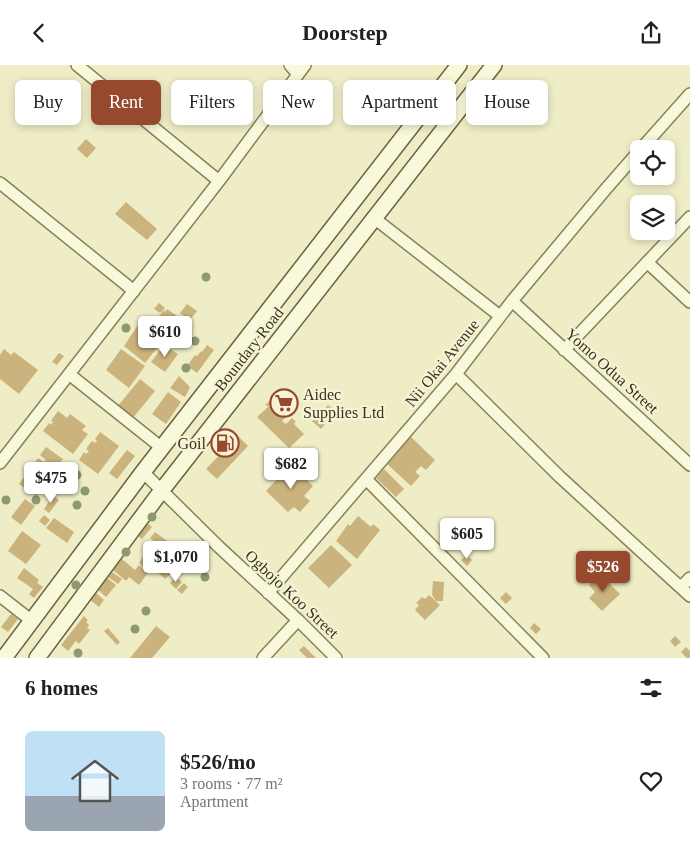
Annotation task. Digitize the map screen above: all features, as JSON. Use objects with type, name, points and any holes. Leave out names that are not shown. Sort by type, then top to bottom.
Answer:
[{"type":"main road","name":"Boundary Road","points":[[4,658],[143,472],[459,65]]},
{"type":"main road","name":"Boundary Road","points":[[37,658],[162,490],[494,65]]},
{"type":"street","points":[[77,65],[219,181]]},
{"type":"street","points":[[0,463],[219,181],[302,70],[290,65]]},
{"type":"street","name":"Nii Okai Avenue","points":[[649,140],[690,94]]},
{"type":"street","name":"Nii Okai Avenue","points":[[268,593],[456,374],[512,301],[630,161]]},
{"type":"street","points":[[0,183],[134,291]]},
{"type":"street","points":[[564,350],[690,217]]},
{"type":"street","points":[[374,218],[500,316]]},
{"type":"street","points":[[647,262],[690,302]]},
{"type":"street","name":"Yomo Odua Street","points":[[512,301],[690,465]]},
{"type":"street","points":[[69,374],[162,448]]},
{"type":"street","points":[[456,374],[560,477],[690,597]]},
{"type":"street","name":"Ogbojo Koo Street","points":[[143,472],[336,658]]},
{"type":"street","points":[[366,479],[543,658]]},
{"type":"street","points":[[681,587],[690,578]]},
{"type":"street","points":[[0,596],[32,621]]},
{"type":"street","points":[[263,658],[298,620]]},
{"type":"building","points":[[86,139],[96,148],[87,158],[77,149]]},
{"type":"building","points":[[126,202],[157,229],[147,240],[115,214]]},
{"type":"building","points":[[159,303],[165,308],[160,313],[154,309]]},
{"type":"building","points":[[187,304],[197,311],[190,320],[180,313]]},
{"type":"building","points":[[167,309],[177,316],[174,318],[169,314],[178,322],[145,363],[124,346],[138,325],[140,326],[145,320],[152,325],[164,310],[165,312]]},
{"type":"building","points":[[164,345],[178,354],[165,372],[151,362]]},
{"type":"building","points":[[207,345],[214,350],[197,373],[187,366],[195,355],[197,356],[202,352]]},
{"type":"building","points":[[4,349],[11,355],[14,352],[38,370],[19,394],[0,379],[0,355]]},
{"type":"building","points":[[121,349],[145,366],[129,388],[106,370]]},
{"type":"building","points":[[59,353],[64,356],[57,365],[52,362]]},
{"type":"building","points":[[179,376],[190,387],[185,397],[170,388]]},
{"type":"building","points":[[140,379],[155,391],[132,419],[117,407]]},
{"type":"building","points":[[168,392],[181,402],[166,424],[152,414]]},
{"type":"building","points":[[274,397],[290,413],[282,421],[286,424],[292,418],[296,422],[294,424],[304,434],[289,448],[257,417],[269,406],[265,405]]},
{"type":"building","points":[[328,405],[336,411],[321,429],[312,421]]},
{"type":"building","points":[[58,411],[67,418],[70,414],[86,426],[82,430],[88,434],[73,454],[43,431],[49,423],[51,425],[53,422],[51,421]]},
{"type":"building","points":[[100,432],[119,446],[98,474],[79,460],[84,452],[86,454],[89,451],[86,449],[92,441],[95,443],[97,441],[95,439]]},
{"type":"building","points":[[238,436],[248,446],[217,479],[206,469]]},
{"type":"building","points":[[410,436],[435,460],[426,470],[421,466],[415,472],[420,476],[411,486],[386,463]]},
{"type":"building","points":[[46,447],[63,459],[50,478],[45,474],[40,480],[45,483],[36,496],[19,484],[38,458],[44,462],[46,460],[40,455]]},
{"type":"building","points":[[127,450],[135,456],[117,479],[109,473]]},
{"type":"building","points":[[291,464],[313,486],[304,496],[310,501],[300,512],[294,507],[288,512],[266,491]]},
{"type":"building","points":[[384,469],[404,489],[396,497],[376,478]]},
{"type":"building","points":[[53,496],[59,500],[49,513],[44,509]]},
{"type":"building","points":[[25,499],[35,506],[21,525],[11,517]]},
{"type":"building","points":[[44,515],[50,520],[45,526],[39,521]]},
{"type":"building","points":[[358,516],[371,527],[373,524],[380,530],[357,559],[336,541],[348,524],[350,526]]},
{"type":"building","points":[[54,518],[74,532],[67,543],[46,528]]},
{"type":"building","points":[[143,519],[152,527],[142,539],[133,532]]},
{"type":"building","points":[[22,531],[41,545],[26,564],[8,551]]},
{"type":"building","points":[[155,532],[170,543],[165,550],[150,538]]},
{"type":"building","points":[[154,542],[167,552],[162,559],[149,549]]},
{"type":"building","points":[[331,545],[352,565],[329,588],[308,568]]},
{"type":"building","points":[[145,554],[157,565],[150,573],[139,563]]},
{"type":"building","points":[[467,555],[472,560],[467,566],[461,560]]},
{"type":"building","points":[[122,559],[135,570],[139,565],[148,573],[139,585],[129,577],[126,581],[113,570]]},
{"type":"building","points":[[164,560],[172,567],[170,569],[173,572],[165,579],[155,570]]},
{"type":"building","points":[[24,568],[39,580],[37,583],[43,587],[34,598],[29,594],[33,589],[17,578]]},
{"type":"building","points":[[112,572],[122,579],[118,584],[108,577]]},
{"type":"building","points":[[600,574],[620,594],[602,611],[589,598],[595,592],[589,585]]},
{"type":"building","points":[[106,577],[116,585],[106,597],[97,589]]},
{"type":"building","points":[[176,577],[182,582],[176,589],[170,583]]},
{"type":"building","points":[[433,581],[444,582],[443,601],[436,601],[432,595]]},
{"type":"building","points":[[184,583],[188,587],[182,594],[177,590]]},
{"type":"building","points":[[95,592],[104,600],[99,607],[89,599]]},
{"type":"building","points":[[506,592],[512,598],[506,604],[500,598]]},
{"type":"building","points":[[429,595],[440,605],[425,620],[415,610],[419,605],[416,603],[422,597],[425,599]]},
{"type":"building","points":[[11,614],[18,619],[8,632],[1,627]]},
{"type":"building","points":[[84,616],[88,620],[86,622],[89,625],[87,628],[90,630],[79,644],[76,641],[68,651],[61,645]]},
{"type":"building","points":[[534,623],[541,629],[536,634],[530,628]]},
{"type":"building","points":[[156,626],[170,637],[152,658],[130,658]]},
{"type":"building","points":[[108,628],[120,642],[117,645],[104,631]]},
{"type":"building","points":[[675,636],[681,642],[675,647],[670,641]]},
{"type":"building","points":[[304,646],[316,658],[307,658],[299,650]]},
{"type":"building","points":[[686,647],[690,651],[690,658],[687,658],[681,652]]},
{"type":"place","name":"Aidec Supplies Ltd","points":[[284,403]]},
{"type":"place","name":"Goil","points":[[225,443]]}]
